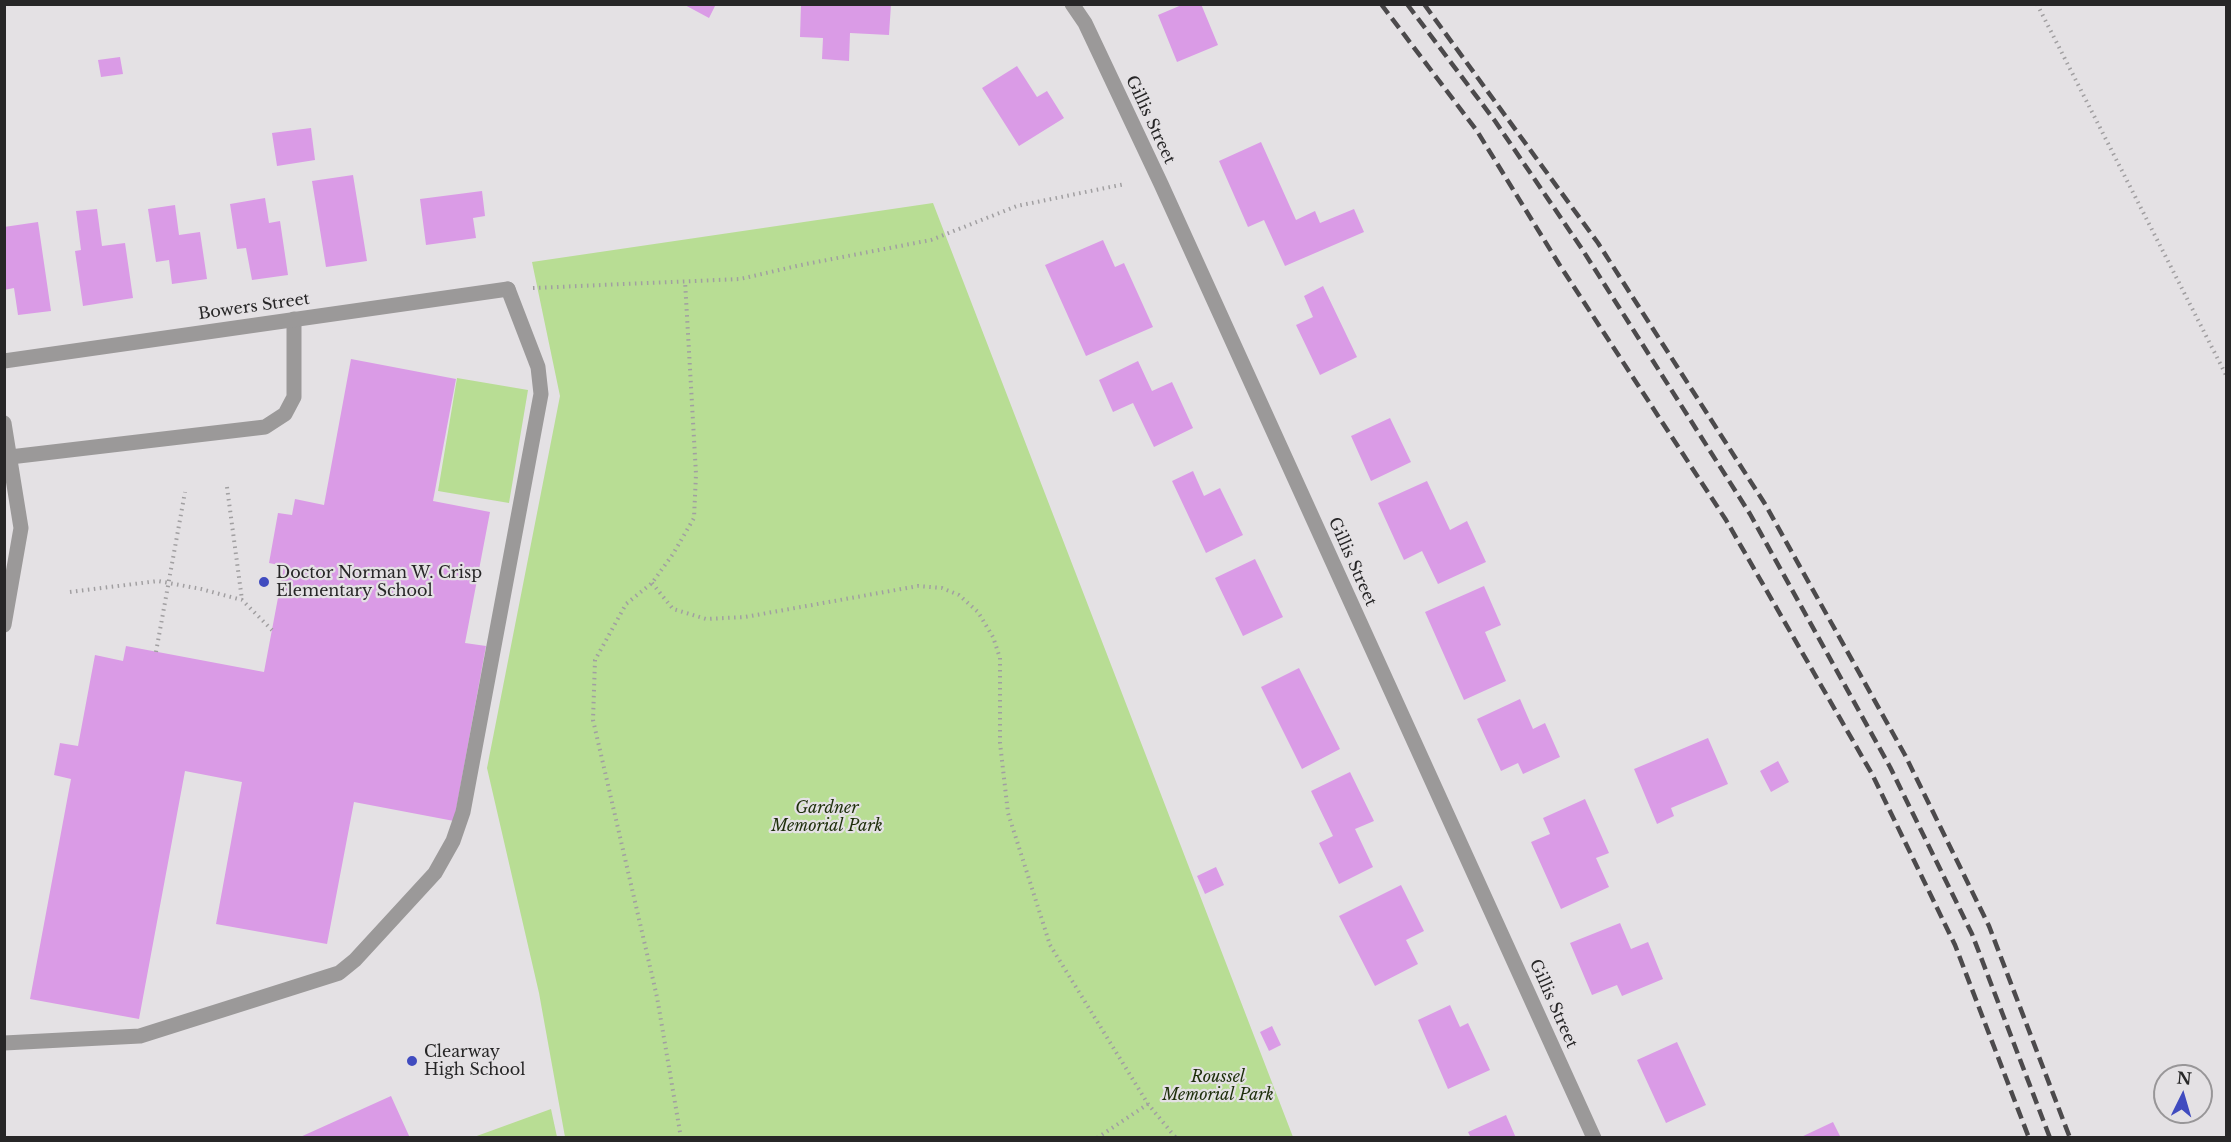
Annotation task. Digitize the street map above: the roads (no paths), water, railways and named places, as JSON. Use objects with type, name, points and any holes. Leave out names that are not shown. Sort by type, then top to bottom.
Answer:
[{"type":"street","name":"Gillis Street","points":[[1072,4],[1085,23],[1161,184],[1594,1137]]},
{"type":"street","name":"Bowers Street","points":[[4,360],[508,289],[538,367],[541,394],[463,812],[453,841],[435,873],[355,960],[339,973],[140,1036],[4,1043]]},
{"type":"street","points":[[10,457],[265,427],[285,414],[294,397],[294,319]]},
{"type":"street","points":[[4,423],[21,528],[4,625]]},
{"type":"railway","points":[[1381,4],[1477,131],[1559,264],[1726,520],[1872,774],[1955,945],[2029,1138]]},
{"type":"railway","points":[[1407,4],[1495,121],[1582,249],[1750,514],[1890,767],[1972,934],[2050,1138]]},
{"type":"railway","points":[[1424,4],[1598,243],[1765,504],[1905,755],[1989,926],[2070,1138]]},
{"type":"place","name":"Doctor Norman W. Crisp Elementary School","points":[[264,582]]},
{"type":"place","name":"Clearway High School","points":[[412,1061]]},
{"type":"park label","name":"Gardner Memorial Park","points":[[827,817]]},
{"type":"park label","name":"Roussel Memorial Park","points":[[1218,1086]]}]
